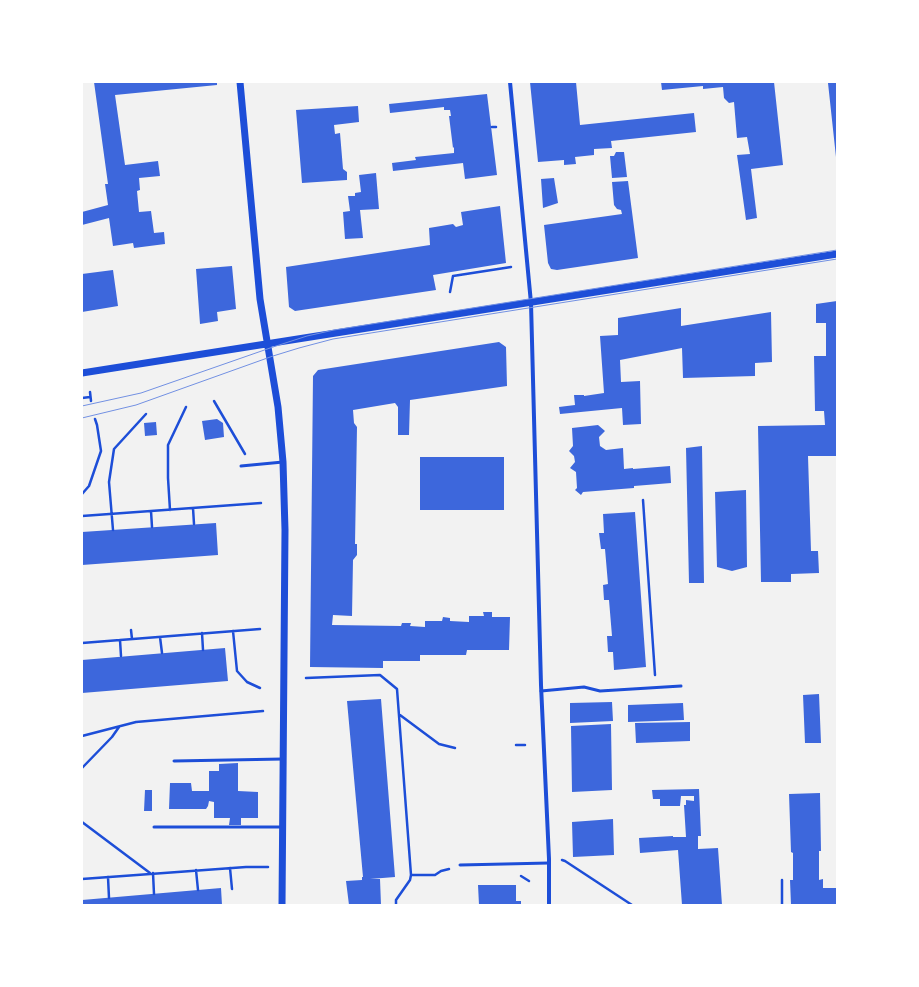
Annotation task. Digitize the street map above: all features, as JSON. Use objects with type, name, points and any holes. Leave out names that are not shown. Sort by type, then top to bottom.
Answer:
[{"type":"street","points":[[240,82],[258,282],[278,407],[283,462],[285,530],[282,905]]},
{"type":"street","points":[[510,82],[531,303],[541,691],[549,861],[549,905]]},
{"type":"street","points":[[82,373],[837,254]]},
{"type":"lane","points":[[240,466],[283,462]]},
{"type":"lane","points":[[541,691],[584,687],[600,691],[681,686]]},
{"type":"lane","points":[[174,761],[283,759]]},
{"type":"lane","points":[[154,827],[283,826]]},
{"type":"lane","points":[[460,865],[549,861]]},
{"type":"path","points":[[450,292],[453,276],[511,267]]},
{"type":"path","points":[[90,392],[91,401]]},
{"type":"path","points":[[82,398],[90,397]]},
{"type":"path","points":[[214,401],[246,457],[260,464]]},
{"type":"path","points":[[170,510],[168,445],[186,407]]},
{"type":"path","points":[[113,530],[109,482],[114,450],[146,414]]},
{"type":"path","points":[[82,494],[89,486],[101,450],[95,419]]},
{"type":"path","points":[[643,500],[656,688]]},
{"type":"path","points":[[82,516],[261,503]]},
{"type":"path","points":[[193,508],[194,524]]},
{"type":"path","points":[[151,511],[152,527]]},
{"type":"path","points":[[82,643],[260,629]]},
{"type":"path","points":[[131,630],[132,639]]},
{"type":"path","points":[[233,631],[237,671],[247,682],[260,688]]},
{"type":"path","points":[[202,633],[203,650]]},
{"type":"path","points":[[160,637],[162,653]]},
{"type":"path","points":[[120,640],[121,656]]},
{"type":"path","points":[[306,678],[380,675],[396,689],[411,875],[410,880],[396,900],[396,905]]},
{"type":"path","points":[[82,736],[136,722],[263,711]]},
{"type":"path","points":[[399,715],[439,744],[455,748]]},
{"type":"path","points":[[82,768],[112,737],[119,727]]},
{"type":"path","points":[[516,745],[525,745]]},
{"type":"path","points":[[82,822],[151,874],[154,894]]},
{"type":"path","points":[[549,861],[565,861],[632,905]]},
{"type":"path","points":[[411,875],[435,875],[441,871],[460,865]]},
{"type":"path","points":[[82,879],[196,870],[283,867]]},
{"type":"path","points":[[230,868],[232,888]]},
{"type":"path","points":[[196,870],[198,890]]},
{"type":"path","points":[[108,877],[109,898]]},
{"type":"path","points":[[782,880],[782,905]]},
{"type":"building","points":[[94,82],[217,82],[217,85],[115,95],[125,165],[158,161],[160,176],[139,178],[140,190],[137,191],[139,212],[151,211],[154,233],[164,232],[165,244],[134,248],[133,243],[113,246],[109,218],[82,225],[82,212],[108,205],[105,184],[108,184]]},
{"type":"building","points":[[530,82],[576,82],[580,125],[694,113],[696,132],[611,141],[612,148],[594,149],[594,155],[575,157],[576,164],[564,165],[564,160],[538,162]]},
{"type":"building","points":[[661,82],[774,82],[783,165],[751,169],[757,218],[746,220],[737,155],[750,154],[747,137],[737,138],[734,102],[729,103],[724,98],[723,87],[703,89],[703,86],[662,90]]},
{"type":"building","points":[[837,82],[837,157],[836,157],[828,83]]},
{"type":"building","points":[[487,94],[497,175],[465,179],[463,163],[393,171],[392,163],[416,160],[415,157],[454,153],[454,147],[453,148],[449,116],[451,116],[450,110],[444,110],[444,107],[390,113],[389,104]]},
{"type":"building","points":[[358,106],[359,122],[334,125],[335,134],[340,133],[343,169],[347,172],[347,180],[302,183],[296,110]]},
{"type":"building","points":[[616,152],[624,152],[627,177],[612,178],[610,156],[614,156]]},
{"type":"building","points":[[376,173],[379,209],[360,210],[363,238],[345,239],[343,212],[350,211],[348,196],[355,196],[355,193],[361,192],[359,175]]},
{"type":"building","points":[[554,178],[558,203],[543,208],[541,179]]},
{"type":"building","points":[[628,181],[638,258],[557,270],[551,269],[548,263],[544,225],[622,214],[621,210],[617,209],[614,205],[612,182]]},
{"type":"building","points":[[500,206],[506,263],[433,275],[436,290],[295,311],[289,307],[286,267],[430,245],[429,228],[453,224],[456,227],[463,225],[461,212]]},
{"type":"building","points":[[232,266],[236,309],[217,312],[218,321],[200,324],[196,269]]},
{"type":"building","points":[[113,270],[118,306],[82,312],[82,274]]},
{"type":"building","points":[[837,301],[837,456],[808,456],[811,551],[818,551],[819,573],[791,574],[791,582],[761,582],[758,426],[825,425],[824,411],[815,411],[814,356],[826,356],[826,323],[816,323],[816,304]]},
{"type":"building","points":[[681,308],[681,326],[771,312],[772,362],[755,363],[755,376],[683,378],[682,348],[620,360],[621,382],[640,381],[641,424],[623,425],[622,408],[560,414],[559,407],[575,405],[574,395],[584,396],[604,393],[600,336],[618,335],[618,318]]},
{"type":"building","points":[[499,342],[506,347],[507,386],[410,400],[409,435],[398,435],[398,407],[395,403],[353,410],[354,423],[357,427],[355,544],[357,544],[357,555],[353,560],[352,616],[333,615],[332,625],[401,626],[402,623],[411,623],[410,626],[425,627],[425,621],[442,621],[443,617],[450,618],[450,621],[469,622],[469,616],[484,616],[483,612],[492,612],[492,617],[510,617],[509,650],[467,650],[466,655],[420,655],[420,661],[383,661],[383,668],[310,667],[313,376],[318,370]]},
{"type":"building","points":[[217,419],[223,423],[224,437],[205,440],[202,421]]},
{"type":"building","points":[[156,422],[157,435],[145,436],[144,423]]},
{"type":"building","points":[[598,425],[605,431],[599,437],[600,446],[606,450],[623,448],[624,469],[670,466],[671,483],[634,486],[634,488],[583,492],[581,495],[575,490],[577,488],[576,472],[570,468],[575,462],[574,456],[569,451],[573,446],[572,428]]},
{"type":"building","points":[[702,446],[704,583],[689,583],[686,448]]},
{"type":"building","points":[[420,457],[504,457],[504,510],[420,510]]},
{"type":"building","points":[[746,490],[747,567],[732,571],[717,567],[715,492]]},
{"type":"building","points":[[635,512],[646,667],[614,670],[613,652],[608,652],[607,636],[612,636],[609,600],[604,600],[603,585],[608,584],[605,549],[601,549],[599,533],[604,533],[603,514]]},
{"type":"building","points":[[216,523],[218,555],[82,565],[82,532]]},
{"type":"building","points":[[225,648],[228,681],[82,693],[82,660]]},
{"type":"building","points":[[819,694],[821,743],[805,743],[803,695]]},
{"type":"building","points":[[381,699],[395,877],[370,879],[380,879],[381,905],[349,905],[346,881],[362,880],[363,877],[347,701]]},
{"type":"building","points":[[612,702],[613,721],[570,723],[570,703]]},
{"type":"building","points":[[683,703],[684,720],[628,722],[628,705]]},
{"type":"building","points":[[690,722],[690,741],[636,743],[635,723]]},
{"type":"building","points":[[611,724],[612,790],[572,792],[571,726]]},
{"type":"building","points":[[238,763],[238,791],[258,792],[258,818],[241,818],[241,825],[229,825],[230,818],[214,818],[214,802],[209,801],[206,809],[169,809],[170,783],[191,783],[192,791],[209,791],[209,771],[219,771],[219,764]]},
{"type":"building","points":[[699,789],[701,836],[698,836],[698,849],[718,848],[722,905],[682,905],[678,850],[640,853],[639,838],[673,836],[686,837],[684,805],[686,805],[686,800],[694,801],[694,796],[681,796],[680,806],[660,806],[660,799],[653,799],[652,790]]},
{"type":"building","points":[[145,790],[152,790],[152,811],[144,811]]},
{"type":"building","points":[[820,793],[821,851],[819,851],[819,880],[823,879],[823,888],[837,888],[837,905],[791,905],[790,880],[793,880],[793,853],[791,852],[789,794]]},
{"type":"building","points":[[613,819],[614,855],[573,857],[572,822]]},
{"type":"building","points":[[478,885],[516,885],[516,901],[521,901],[521,905],[479,905]]},
{"type":"building","points":[[221,888],[222,905],[82,905],[82,900]]},
{"type":"tram line","points":[[82,406],[141,393],[273,347],[307,336],[334,330],[837,250]]},
{"type":"tram line","points":[[82,418],[136,405],[273,356],[333,339],[837,259]]}]
